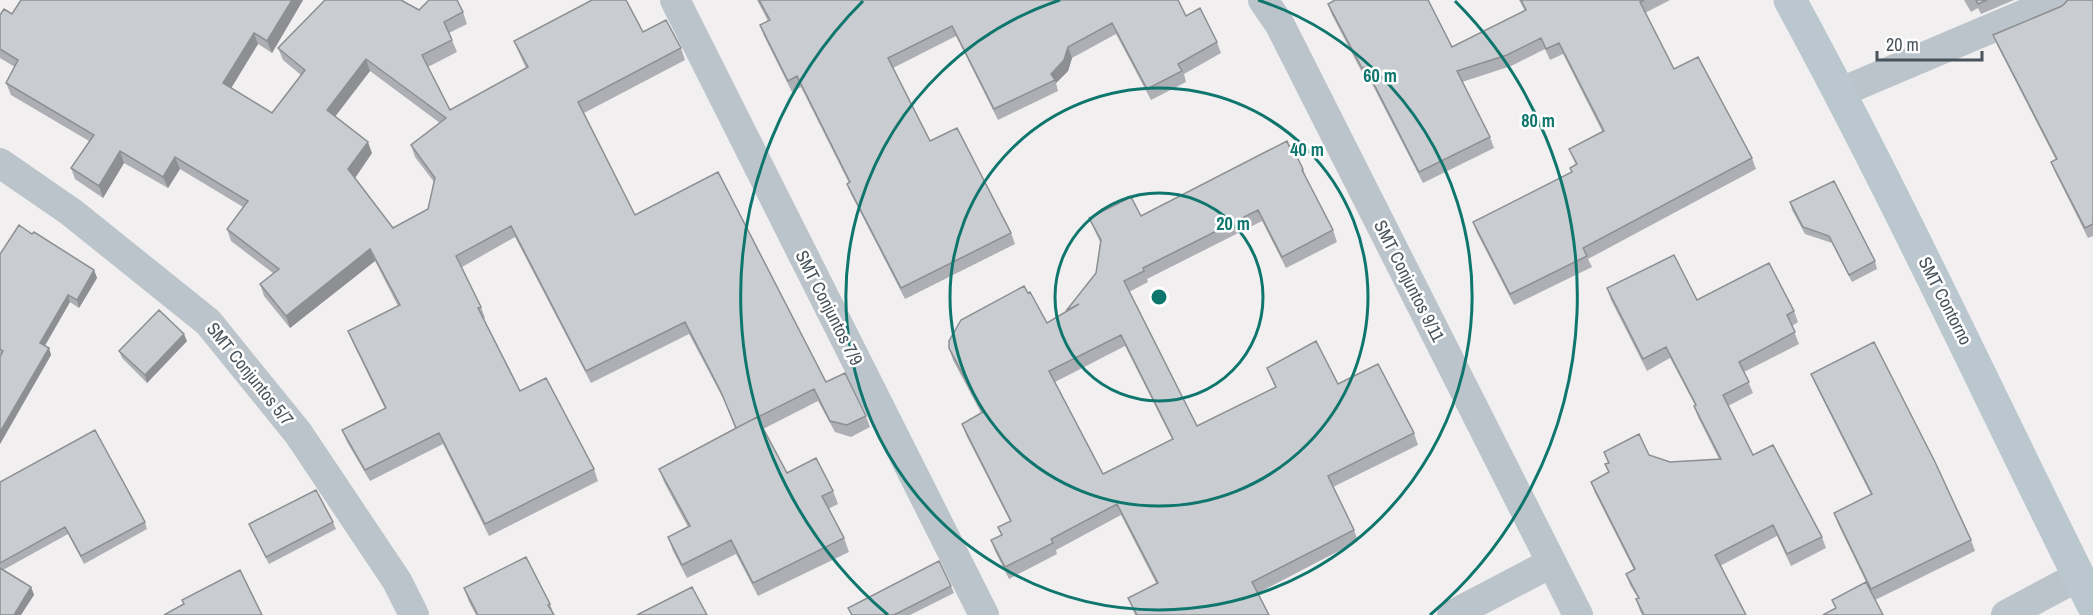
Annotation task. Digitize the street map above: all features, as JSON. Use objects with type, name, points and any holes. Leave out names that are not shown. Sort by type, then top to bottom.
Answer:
[{"type":"street","name":"SMT Conjuntos 7/9","points":[[675,0],[984,615]]},
{"type":"street","name":"SMT Conjuntos 9/11","points":[[1263,0],[1285,35],[1578,615]]},
{"type":"street","name":"SMT Contorno","points":[[1790,0],[1841,92],[2093,605]]},
{"type":"street","points":[[1841,92],[2058,0]]},
{"type":"street","name":"SMT Conjuntos 5/7","points":[[0,163],[71,212],[208,322],[298,433],[398,581],[414,615]]},
{"type":"street","points":[[1452,615],[1551,563]]},
{"type":"street","points":[[2006,615],[2079,576]]},
{"type":"building","points":[[21,0],[292,0],[267,41],[254,33],[223,83],[272,113],[305,70],[278,48],[325,0],[401,0],[419,10],[429,0],[457,0],[463,12],[444,22],[452,40],[422,55],[450,110],[528,67],[514,41],[592,0],[626,0],[643,32],[666,20],[681,48],[578,102],[635,215],[718,172],[826,382],[845,373],[866,416],[847,425],[830,421],[814,389],[736,428],[721,392],[685,322],[586,371],[511,226],[456,256],[481,307],[478,308],[520,391],[546,378],[594,469],[485,524],[439,433],[365,470],[342,430],[386,408],[348,331],[400,305],[370,249],[286,316],[260,284],[279,269],[227,229],[248,201],[175,157],[163,177],[120,151],[99,186],[71,168],[94,135],[6,83],[18,60],[0,49],[0,15],[4,9],[12,14]],"holes":[[[366,59],[446,118],[411,145],[435,178],[428,209],[393,228],[348,169],[368,142],[327,110]]]},
{"type":"building","points":[[759,0],[1178,0],[1186,16],[1200,8],[1217,42],[1178,64],[1182,71],[1147,89],[1112,23],[1068,47],[1064,60],[1051,74],[1055,80],[994,109],[952,26],[888,58],[930,141],[957,128],[1011,233],[901,288],[847,184],[850,182],[797,76],[788,81],[760,25],[770,20]]},
{"type":"building","points":[[1335,0],[1428,0],[1452,47],[1526,10],[1521,0],[1644,0],[1640,2],[1674,69],[1698,57],[1752,158],[1583,248],[1587,256],[1510,294],[1473,222],[1572,172],[1570,168],[1577,164],[1569,149],[1604,131],[1559,43],[1546,49],[1541,38],[1507,55],[1457,71],[1490,137],[1419,172],[1365,67],[1362,68],[1328,4]]},
{"type":"building","points":[[2068,0],[2093,0],[2093,224],[2085,228],[2051,162],[2057,159],[1993,35],[2062,6]]},
{"type":"building","points":[[1287,141],[1333,230],[1282,257],[1258,210],[1143,268],[1144,271],[1124,281],[1197,426],[1276,387],[1267,368],[1316,341],[1338,384],[1378,364],[1414,433],[1328,476],[1354,530],[1252,582],[1269,615],[1137,615],[1128,598],[1158,583],[1117,504],[1051,539],[1053,543],[1005,567],[991,540],[1002,535],[998,527],[1011,521],[962,424],[983,412],[949,348],[949,341],[961,320],[1024,286],[1028,293],[1030,292],[1047,323],[1079,304],[1066,311],[1096,273],[1101,240],[1089,218],[1131,197],[1141,216]],"holes":[[[1121,335],[1173,439],[1103,474],[1049,371]]]},
{"type":"building","points":[[1834,181],[1875,261],[1849,275],[1829,236],[1803,227],[1790,202]]},
{"type":"building","points":[[19,225],[94,270],[77,300],[68,295],[40,343],[49,348],[0,432],[0,357],[3,351],[0,349],[0,254]]},
{"type":"building","points":[[1674,255],[1697,300],[1769,263],[1794,311],[1787,315],[1795,332],[1739,362],[1749,382],[1723,395],[1753,455],[1773,445],[1822,537],[1787,554],[1773,525],[1715,555],[1746,615],[1644,615],[1636,599],[1639,598],[1626,574],[1635,569],[1591,482],[1609,472],[1605,464],[1609,463],[1604,452],[1639,434],[1649,455],[1670,462],[1721,459],[1666,347],[1643,359],[1607,288]]},
{"type":"building","points":[[159,310],[184,334],[145,375],[119,351]]},
{"type":"building","points":[[1874,342],[1935,462],[1971,540],[1871,589],[1834,513],[1872,494],[1811,374]]},
{"type":"building","points":[[757,417],[787,473],[816,458],[833,491],[822,496],[844,538],[753,583],[731,540],[682,565],[668,537],[690,526],[659,469]]},
{"type":"building","points":[[95,430],[145,522],[81,556],[65,527],[0,563],[0,482]]},
{"type":"building","points":[[316,490],[333,522],[266,557],[249,524]]},
{"type":"building","points":[[526,557],[554,615],[478,615],[464,588]]},
{"type":"building","points":[[939,561],[951,586],[894,615],[852,615],[848,608]]},
{"type":"building","points":[[0,568],[31,587],[14,615],[0,615]]},
{"type":"building","points":[[240,570],[262,615],[164,615],[184,604],[182,600]]},
{"type":"building","points":[[1866,582],[1883,615],[1823,615],[1836,608],[1832,600]]},
{"type":"building","points":[[692,587],[707,615],[637,615]]}]
